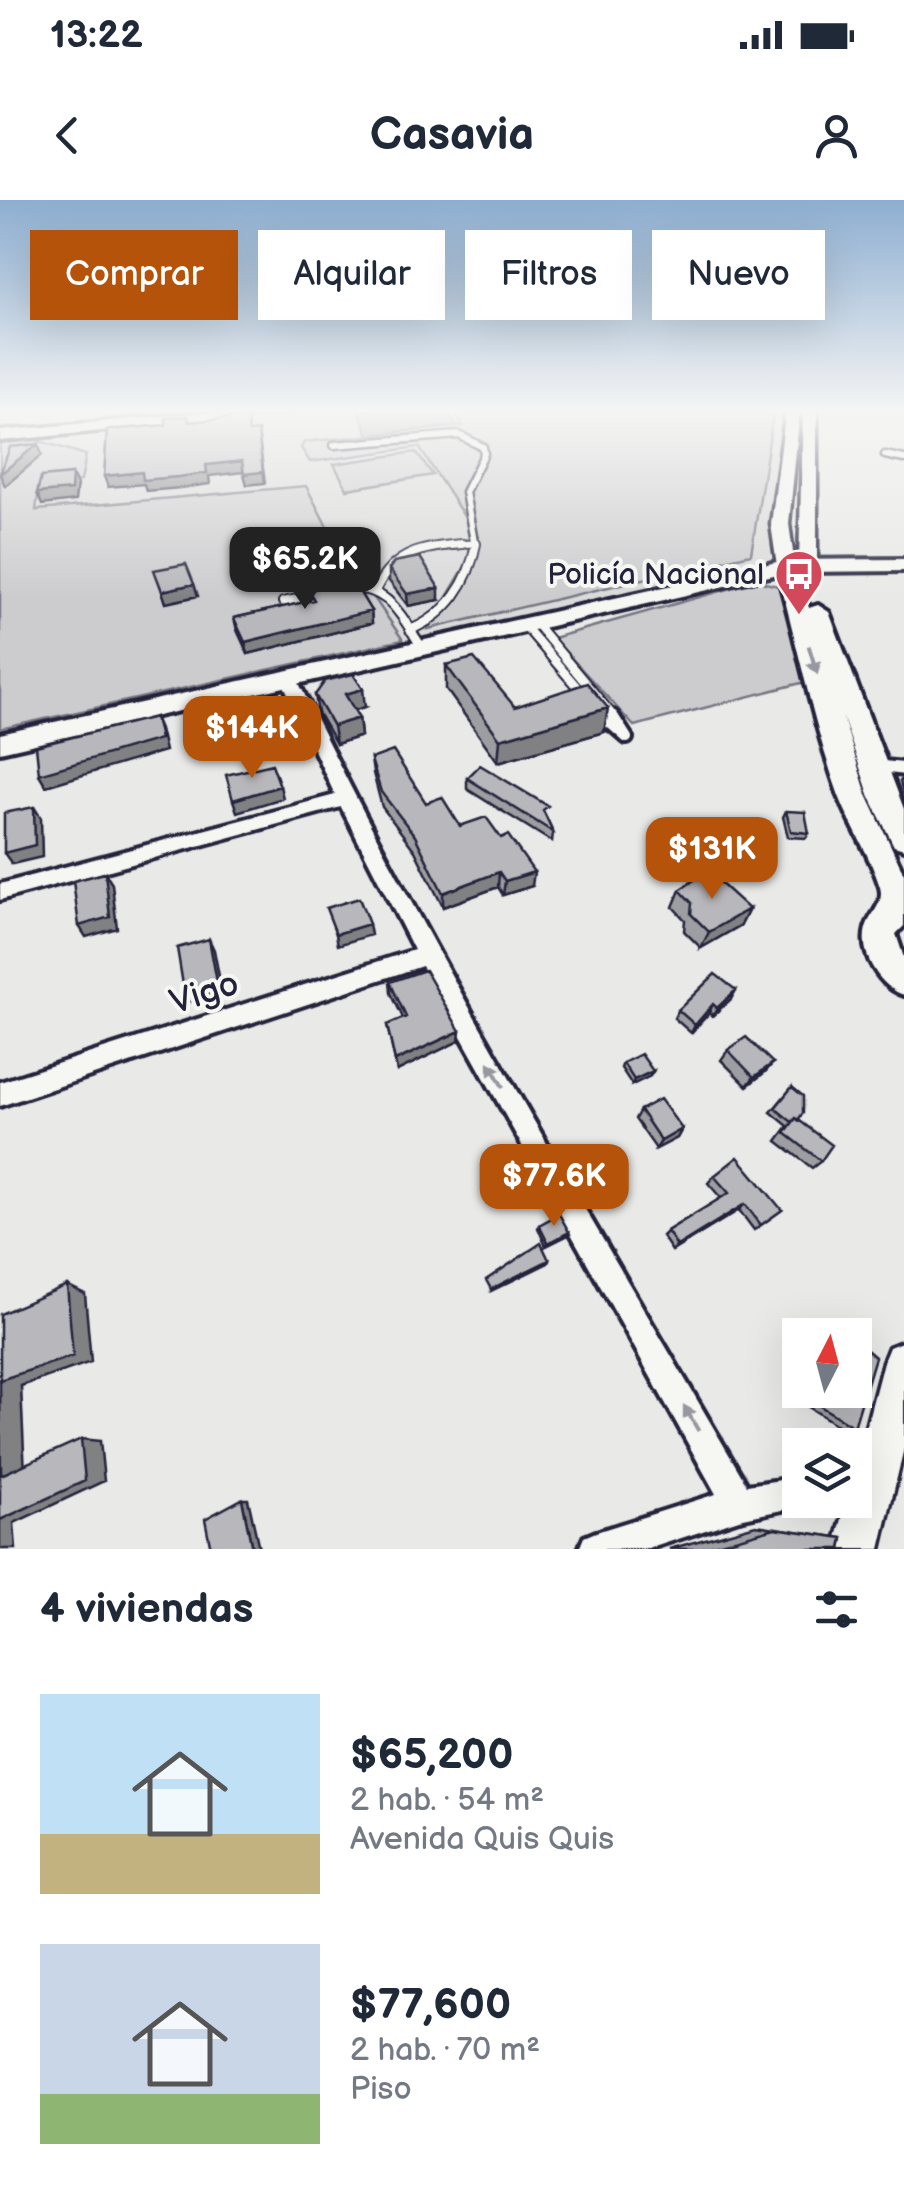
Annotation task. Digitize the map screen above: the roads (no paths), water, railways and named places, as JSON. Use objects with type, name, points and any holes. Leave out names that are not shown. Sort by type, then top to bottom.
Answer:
[{"type":"main road","points":[[785,472],[780,524],[818,610],[872,766],[904,838]]},
{"type":"main road","points":[[805,472],[797,564],[853,794],[897,890],[898,912],[879,938],[882,953],[904,981]]},
{"type":"main road","points":[[0,743],[289,679],[417,640],[531,625],[797,564],[904,564]]},
{"type":"main road","points":[[872,1462],[904,1362]]},
{"type":"main road","points":[[865,1518],[865,1543]]},
{"type":"street","points":[[289,679],[344,799],[428,954],[739,1503]]},
{"type":"street","points":[[872,766],[904,769]]},
{"type":"street","points":[[0,892],[344,799]]},
{"type":"street","name":"Vigo","points":[[0,1094],[428,954]]},
{"type":"street","points":[[596,1549],[739,1503],[782,1496]]},
{"type":"lane","points":[[283,602],[354,587],[376,588],[392,597],[417,640],[458,592],[476,543],[464,494],[471,472]]},
{"type":"lane","points":[[376,588],[384,570],[409,550],[476,543]]},
{"type":"lane","points":[[531,625],[626,731],[627,738],[617,734],[531,625]]},
{"type":"place","name":"Policía Nacional","points":[[799,616]]}]
